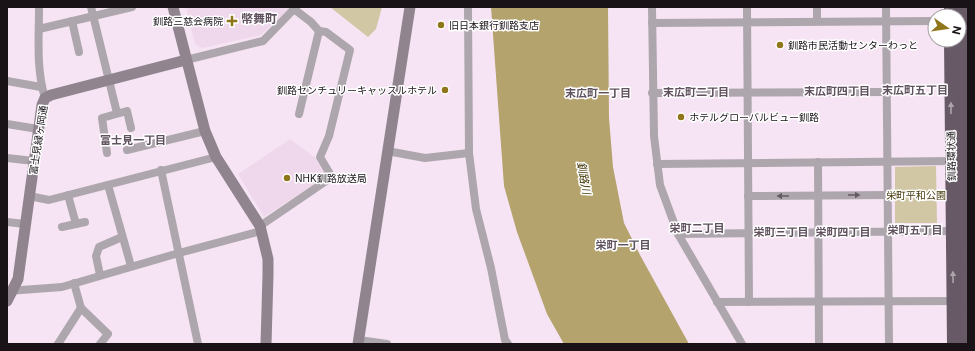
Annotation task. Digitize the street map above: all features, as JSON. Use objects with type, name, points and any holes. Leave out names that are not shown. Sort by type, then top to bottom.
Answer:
[{"type":"highway","name":"釧路環状通","points":[[952,48],[960,161],[964,344]]},
{"type":"highway","name":"釧路環状通","points":[[960,161],[965,92],[962,48]]},
{"type":"highway","name":"釧路環状通","points":[[954,344],[962,301]]},
{"type":"street","points":[[39,7],[38,51],[41,86],[45,98]]},
{"type":"street","points":[[91,7],[117,113]]},
{"type":"street","points":[[39,29],[132,7]]},
{"type":"street","points":[[173,7],[205,131],[216,157],[260,229],[268,259],[266,344]]},
{"type":"street","points":[[468,7],[469,153],[476,209],[491,268],[506,342],[497,344]]},
{"type":"street","points":[[652,7],[652,93],[660,185],[678,234],[742,344]]},
{"type":"street","points":[[747,7],[749,302]]},
{"type":"street","points":[[816,21],[817,7]]},
{"type":"street","points":[[886,7],[890,302],[889,344]]},
{"type":"street","points":[[9,295],[62,287],[260,229],[328,179],[330,174],[320,157],[329,136],[350,50],[326,32],[319,31],[295,8],[262,41],[186,60]]},
{"type":"street","points":[[387,344],[358,342],[409,9]]},
{"type":"street","points":[[72,21],[79,52]]},
{"type":"street","points":[[652,23],[927,21]]},
{"type":"street","points":[[299,114],[319,31]]},
{"type":"street","name":"富士見緑ヶ岡通","points":[[9,295],[18,279],[24,224],[38,129],[42,105],[45,98],[51,94],[186,60]]},
{"type":"street","points":[[7,81],[41,86]]},
{"type":"street","points":[[652,93],[887,92]]},
{"type":"street","points":[[107,153],[102,118],[127,111],[131,128]]},
{"type":"street","points":[[7,124],[38,129]]},
{"type":"street","points":[[127,150],[205,131]]},
{"type":"street","points":[[387,151],[424,158],[469,153]]},
{"type":"street","points":[[29,196],[49,200],[216,157]]},
{"type":"street","points":[[7,158],[34,161]]},
{"type":"street","points":[[657,164],[960,161]]},
{"type":"street","points":[[818,162],[820,303],[819,344]]},
{"type":"street","points":[[161,170],[198,344]]},
{"type":"street","points":[[108,185],[131,266]]},
{"type":"street","points":[[748,196],[889,195]]},
{"type":"street","points":[[68,196],[76,224]]},
{"type":"street","points":[[7,222],[24,224]]},
{"type":"street","points":[[62,227],[85,222]]},
{"type":"street","points":[[678,234],[961,231]]},
{"type":"street","points":[[100,275],[96,256],[99,247],[122,237]]},
{"type":"street","points":[[74,283],[81,308],[108,334],[100,344]]},
{"type":"street","points":[[717,302],[820,303],[962,301]]},
{"type":"street","points":[[58,344],[81,308]]},
{"type":"shaded area","name":"釧路三慈会病院","points":[[186,7],[291,7],[261,35],[202,48],[195,44]]},
{"type":"shaded area","points":[[290,139],[317,159],[327,176],[264,217],[238,174]]},
{"type":"green space","points":[[330,7],[382,7],[376,29],[368,37]]},
{"type":"green space","name":"栄町平和公園","points":[[936,166],[937,223],[895,223],[895,167]]},
{"type":"water","name":"釧路川","points":[[491,7],[608,7],[609,118],[613,167],[624,223],[689,344],[564,344],[547,314],[517,232],[504,186]]},
{"type":"place","name":"釧路三慈会病院","points":[[232,21]]},
{"type":"place","name":"旧日本銀行釧路支店","points":[[441,25]]},
{"type":"place","name":"釧路市民活動センターわっと","points":[[780,45]]},
{"type":"place","name":"釧路センチュリーキャッスルホテル","points":[[445,90]]},
{"type":"place","name":"ホテルグローバルビュー釧路","points":[[681,117]]},
{"type":"place","name":"NHK釧路放送局","points":[[287,178]]},
{"type":"district","name":"幣舞町","points":[[259,19]]},
{"type":"district","name":"末広町五丁目","points":[[915,90]]},
{"type":"district","name":"末広町四丁目","points":[[837,91]]},
{"type":"district","name":"末広町二丁目","points":[[696,92]]},
{"type":"district","name":"末広町一丁目","points":[[598,93]]},
{"type":"district","name":"富士見一丁目","points":[[133,140]]},
{"type":"district","name":"栄町二丁目","points":[[697,228]]},
{"type":"district","name":"栄町五丁目","points":[[915,230]]},
{"type":"district","name":"栄町三丁目","points":[[781,232]]},
{"type":"district","name":"栄町四丁目","points":[[843,232]]},
{"type":"district","name":"栄町一丁目","points":[[623,245]]}]
